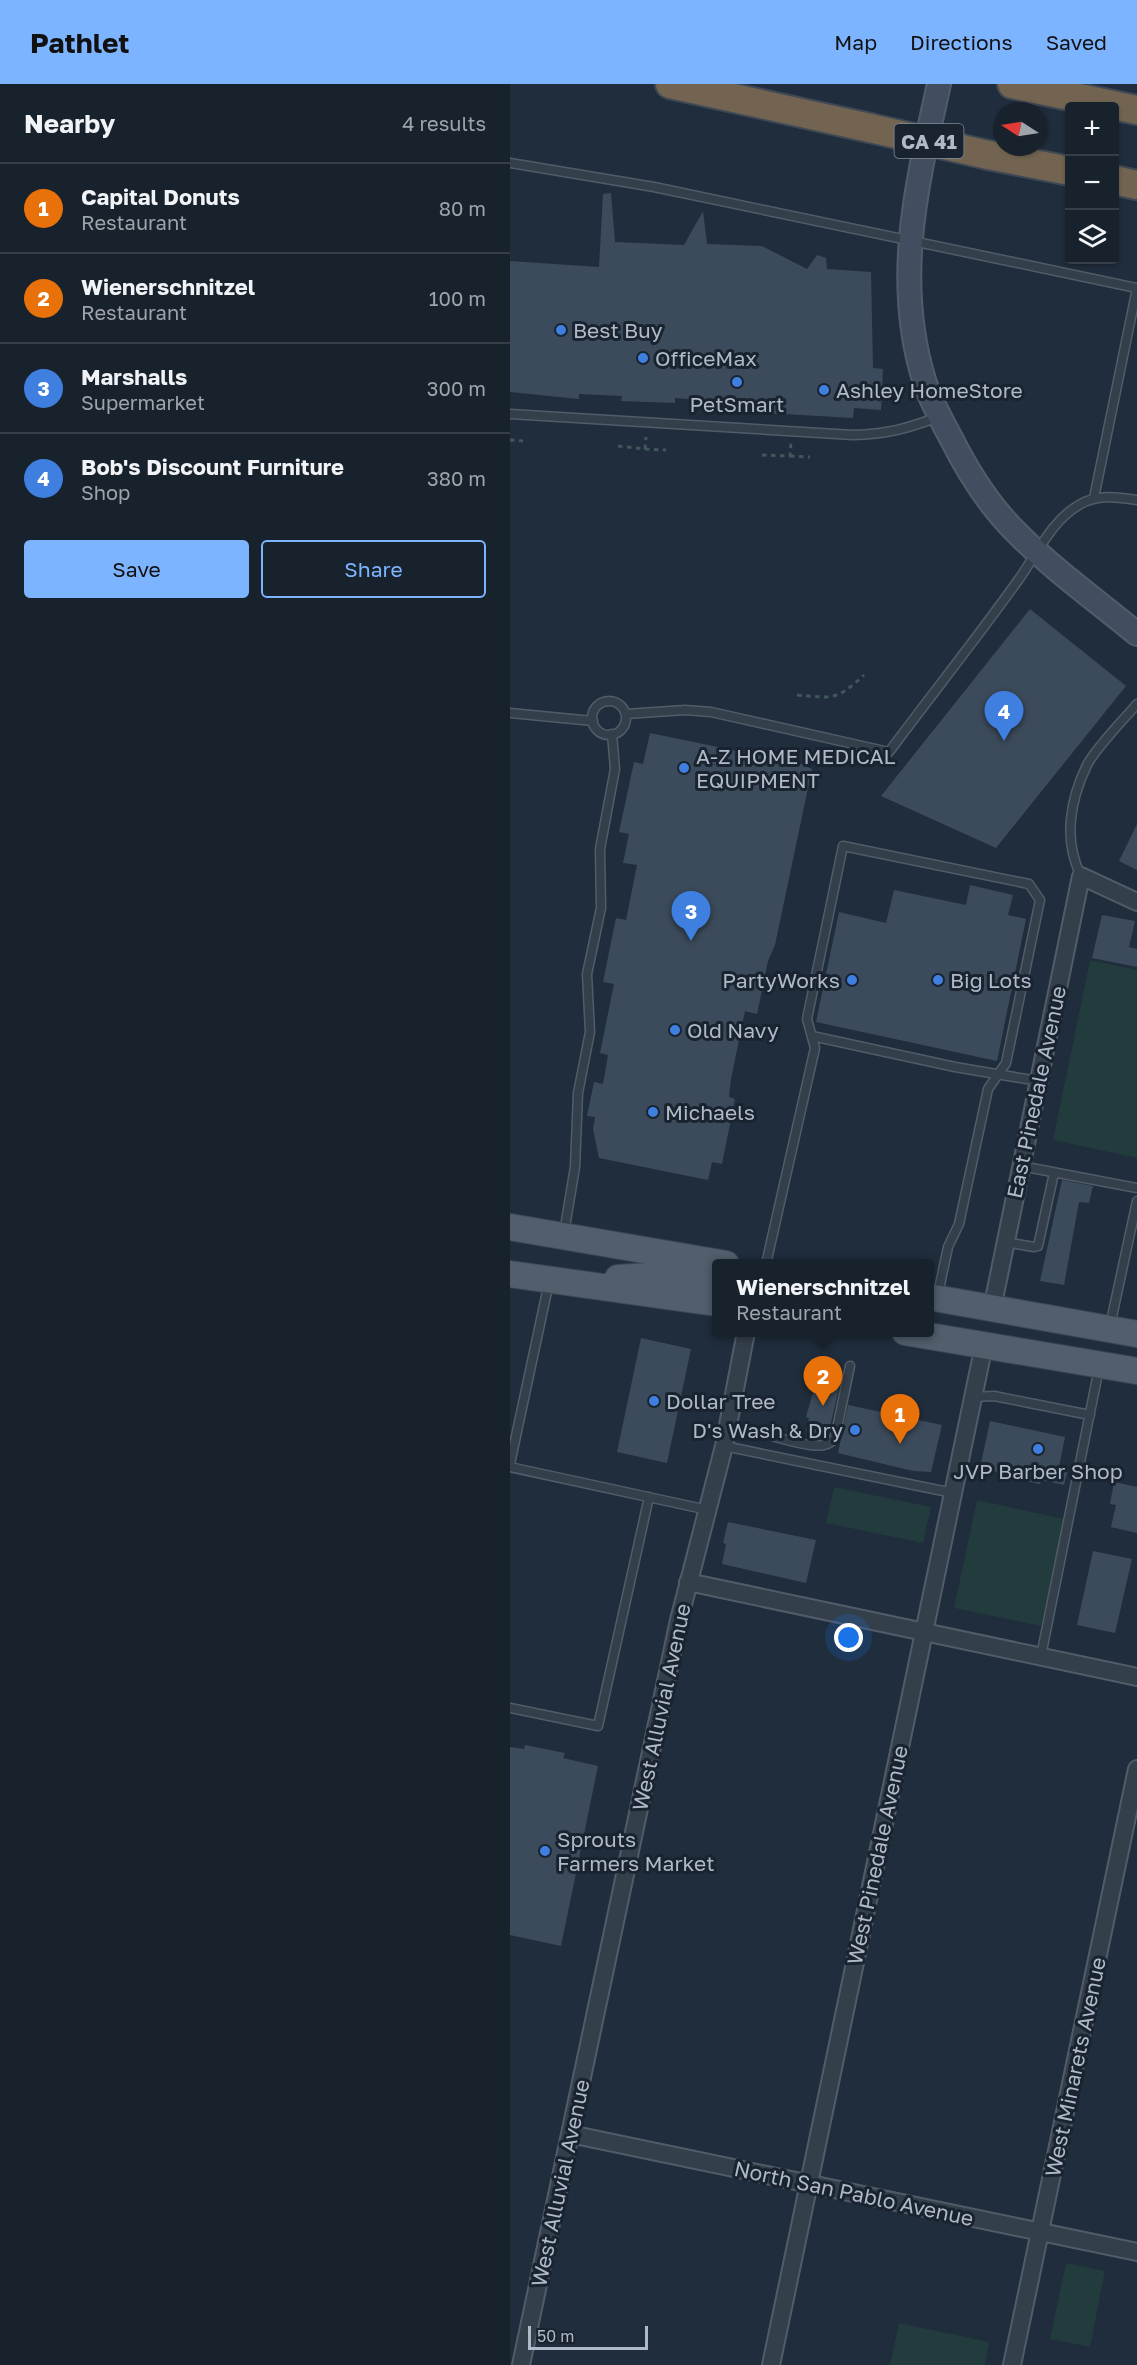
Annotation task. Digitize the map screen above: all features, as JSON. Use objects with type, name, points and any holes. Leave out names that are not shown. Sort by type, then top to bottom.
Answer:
[{"type":"highway","name":"CA 41","points":[[670,84],[1065,170]]},
{"type":"highway","points":[[1012,84],[1137,110]]},
{"type":"highway","points":[[1119,181],[1137,185]]},
{"type":"main road","points":[[939,84],[916,189],[909,242],[909,287],[915,345],[924,381],[940,417],[973,478],[1015,531],[1137,634]]},
{"type":"main road","points":[[510,1227],[712,1261]]},
{"type":"main road","points":[[510,1274],[712,1303]]},
{"type":"main road","points":[[549,1280],[653,1276],[712,1284]]},
{"type":"main road","points":[[934,1300],[1137,1334]]},
{"type":"main road","points":[[934,1337],[1137,1371]]},
{"type":"street","points":[[1080,876],[1137,902]]},
{"type":"street","name":"East Pinedale Avenue","points":[[992,1309],[1080,876]]},
{"type":"street","name":"West Alluvial Avenue","points":[[521,2365],[688,1582],[724,1446],[745,1337]]},
{"type":"street","name":"West Pinedale Avenue","points":[[771,2365],[984,1345]]},
{"type":"street","points":[[688,1582],[1137,1677]]},
{"type":"street","name":"West Minarets Avenue","points":[[1012,2365],[1137,1768]]},
{"type":"street","name":"North San Pablo Avenue","points":[[570,2134],[1137,2252]]},
{"type":"lane","points":[[510,163],[654,187],[1137,288],[1094,498]]},
{"type":"lane","points":[[510,414],[853,435],[881,434],[902,430],[940,417]]},
{"type":"lane","points":[[626,714],[674,711],[711,712],[889,752],[1064,516],[1094,498],[1137,500]]},
{"type":"lane","points":[[609,701],[619,705],[626,714],[622,729],[608,735],[598,730],[593,721],[598,705],[609,701]]},
{"type":"lane","points":[[1080,876],[1071,853],[1069,823],[1075,801],[1088,763],[1137,704]]},
{"type":"lane","points":[[510,713],[593,721]]},
{"type":"lane","points":[[564,1236],[575,1167],[578,1093],[590,1032],[587,974],[601,908],[600,849],[615,770],[612,734]]},
{"type":"lane","points":[[767,1259],[815,1048],[807,1019],[843,846],[1029,884],[1040,900],[1006,1063],[987,1089],[959,1224],[948,1247],[934,1293]]},
{"type":"lane","points":[[812,1036],[998,1075],[1038,1081]]},
{"type":"lane","points":[[1021,1166],[1137,1188]]},
{"type":"lane","points":[[1005,1242],[1034,1248],[1038,1246],[1054,1173]]},
{"type":"lane","points":[[1110,1329],[1137,1202]]},
{"type":"lane","points":[[549,1280],[510,1466],[708,1510]]},
{"type":"lane","points":[[1041,1656],[1100,1364]]},
{"type":"lane","points":[[775,1437],[813,1445],[825,1446],[832,1442],[836,1433],[850,1366]]},
{"type":"lane","points":[[973,1397],[994,1395],[1089,1414]]},
{"type":"lane","points":[[724,1446],[953,1492]]},
{"type":"lane","points":[[510,1708],[598,1726],[649,1497]]},
{"type":"path","points":[[645,449],[646,437]]},
{"type":"path","points":[[510,440],[523,441]]},
{"type":"path","points":[[790,456],[791,442]]},
{"type":"path","points":[[618,446],[666,450]]},
{"type":"path","points":[[762,455],[810,457]]},
{"type":"path","points":[[796,695],[819,697],[842,694],[864,675]]},
{"type":"green space","points":[[1090,960],[1137,970],[1137,1158],[1053,1140]]},
{"type":"green space","points":[[834,1487],[931,1507],[923,1543],[826,1523]]},
{"type":"green space","points":[[977,1500],[1064,1519],[1041,1626],[954,1608]]},
{"type":"green space","points":[[1066,2263],[1105,2271],[1090,2347],[1050,2339]]},
{"type":"green space","points":[[899,2323],[989,2342],[985,2365],[890,2365]]},
{"type":"building","points":[[611,193],[615,242],[684,245],[703,211],[707,244],[762,246],[807,269],[817,255],[826,258],[827,269],[871,272],[873,368],[883,369],[881,410],[854,408],[853,418],[714,410],[715,401],[675,398],[675,403],[621,401],[622,396],[579,394],[579,399],[510,392],[510,261],[599,267],[603,194]]},
{"type":"building","points":[[1030,609],[1126,686],[996,848],[881,796]]},
{"type":"building","points":[[650,733],[801,764],[812,769],[775,945],[768,961],[757,1014],[745,1011],[731,1079],[729,1097],[735,1099],[722,1164],[712,1162],[708,1180],[599,1158],[593,1129],[595,1117],[587,1116],[594,1082],[603,1084],[608,1055],[600,1053],[614,984],[603,982],[616,918],[626,920],[637,865],[623,863],[629,834],[619,832],[634,762],[643,764]]},
{"type":"building","points":[[1137,824],[1137,870],[1119,861]]},
{"type":"building","points":[[970,885],[1013,895],[1008,915],[1026,919],[997,1061],[816,1022],[839,912],[886,923],[894,890],[966,905]]},
{"type":"building","points":[[1102,915],[1135,921],[1129,947],[1137,949],[1137,967],[1092,958]]},
{"type":"building","points":[[1062,1180],[1093,1186],[1089,1203],[1079,1202],[1064,1285],[1040,1281]]},
{"type":"building","name":"Dollar Tree","points":[[641,1338],[691,1349],[667,1463],[617,1452]]},
{"type":"building","points":[[818,1375],[841,1379],[828,1436],[806,1431],[809,1418],[806,1417]]},
{"type":"building","points":[[848,1405],[942,1425],[931,1472],[913,1471],[838,1453]]},
{"type":"building","points":[[990,1421],[1065,1437],[1059,1467],[1068,1469],[1064,1485],[1041,1480],[1040,1484],[997,1476],[997,1472],[980,1468]]},
{"type":"building","points":[[1114,1482],[1137,1487],[1137,1533],[1111,1527],[1116,1505],[1110,1504]]},
{"type":"building","points":[[728,1522],[816,1540],[806,1583],[722,1564],[726,1544],[723,1543]]},
{"type":"building","points":[[1093,1551],[1132,1559],[1115,1633],[1077,1625]]},
{"type":"building","name":"Sprouts Farmers Market","points":[[525,1745],[565,1753],[563,1758],[598,1766],[561,1946],[510,1935],[510,1747],[524,1749]]},
{"type":"place","name":"Best Buy","points":[[561,330]]},
{"type":"place","name":"OfficeMax","points":[[643,358]]},
{"type":"place","name":"PetSmart","points":[[737,382]]},
{"type":"place","name":"Ashley HomeStore","points":[[824,390]]},
{"type":"place","name":"Bob's Discount Furniture","points":[[1004,741]]},
{"type":"place","name":"A-Z HOME MEDICAL EQUIPMENT","points":[[684,768]]},
{"type":"place","name":"Marshalls","points":[[691,941]]},
{"type":"place","name":"PartyWorks","points":[[852,980]]},
{"type":"place","name":"Big Lots","points":[[938,980]]},
{"type":"place","name":"Old Navy","points":[[675,1030]]},
{"type":"place","name":"Michaels","points":[[653,1112]]},
{"type":"place","name":"Dollar Tree","points":[[654,1401]]},
{"type":"place","name":"Wienerschnitzel","points":[[823,1406]]},
{"type":"place","name":"D's Wash & Dry","points":[[855,1430]]},
{"type":"place","name":"Capital Donuts","points":[[900,1444]]},
{"type":"place","name":"JVP Barber Shop","points":[[1038,1449]]},
{"type":"place","name":"Sprouts Farmers Market","points":[[545,1851]]}]
